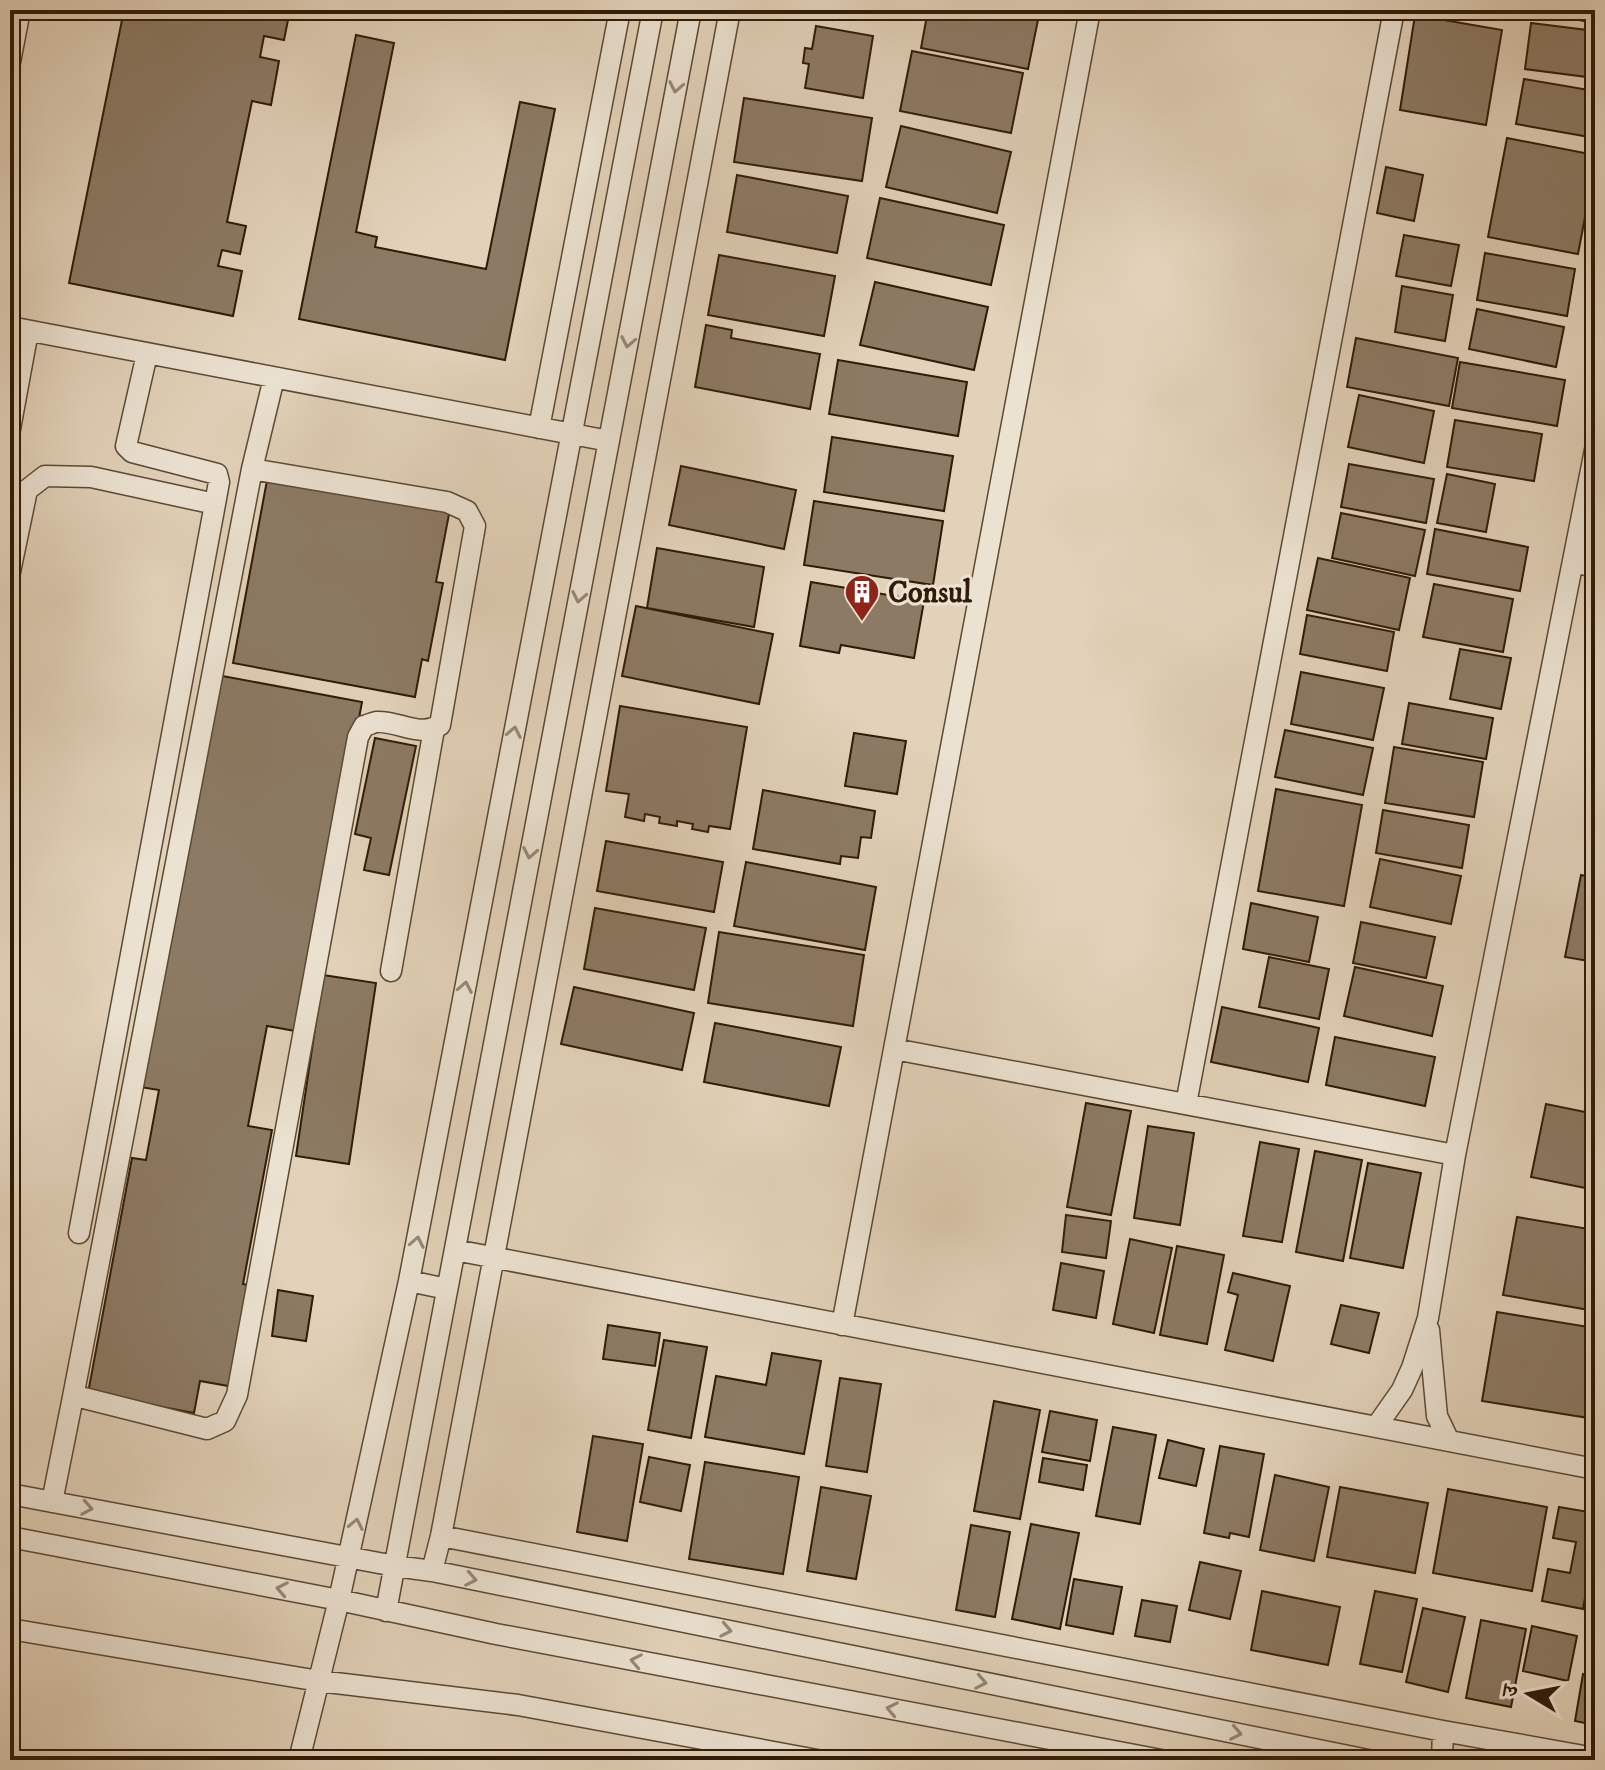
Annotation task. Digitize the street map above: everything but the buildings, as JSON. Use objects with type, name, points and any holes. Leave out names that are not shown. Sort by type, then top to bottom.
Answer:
[{"type":"street","points":[[10,62],[20,10]]},
{"type":"street","points":[[539,428],[620,10]]},
{"type":"street","points":[[299,1760],[339,1600],[409,1281],[653,10]]},
{"type":"street","points":[[386,1611],[691,10]]},
{"type":"street","points":[[432,1571],[730,10]]},
{"type":"street","points":[[842,1325],[1090,10]]},
{"type":"street","points":[[1186,1104],[1394,10]]},
{"type":"street","points":[[10,429],[19,329],[609,441]]},
{"type":"street","points":[[79,1233],[219,482],[217,474],[132,452],[126,446],[147,354]]},
{"type":"street","points":[[52,1502],[252,469],[274,378]]},
{"type":"street","points":[[1376,1427],[1402,1390],[1428,1318],[1455,1155],[1595,450]]},
{"type":"street","points":[[73,1397],[207,1429],[225,1421],[237,1395],[358,737],[364,726],[375,721],[426,730],[440,725],[475,526],[467,511],[447,502],[252,469]]},
{"type":"street","points":[[10,572],[27,490],[45,476],[91,477],[215,504]]},
{"type":"street","points":[[1573,562],[1595,567]]},
{"type":"street","points":[[391,971],[434,729]]},
{"type":"street","points":[[894,1049],[1455,1155]]},
{"type":"street","points":[[455,1250],[1595,1469]]},
{"type":"street","points":[[409,1281],[447,1289]]},
{"type":"street","points":[[1428,1318],[1437,1416],[1449,1441]]},
{"type":"street","points":[[10,1494],[432,1571],[1368,1760]]},
{"type":"street","points":[[441,1536],[1595,1758]]},
{"type":"street","points":[[10,1537],[339,1600],[496,1634],[1161,1760]]},
{"type":"street","points":[[10,1629],[319,1681],[518,1705],[817,1760]]},
{"type":"street","points":[[1442,1760],[1443,1731]]},
{"type":"place","name":"Consul","points":[[862,623]]}]
